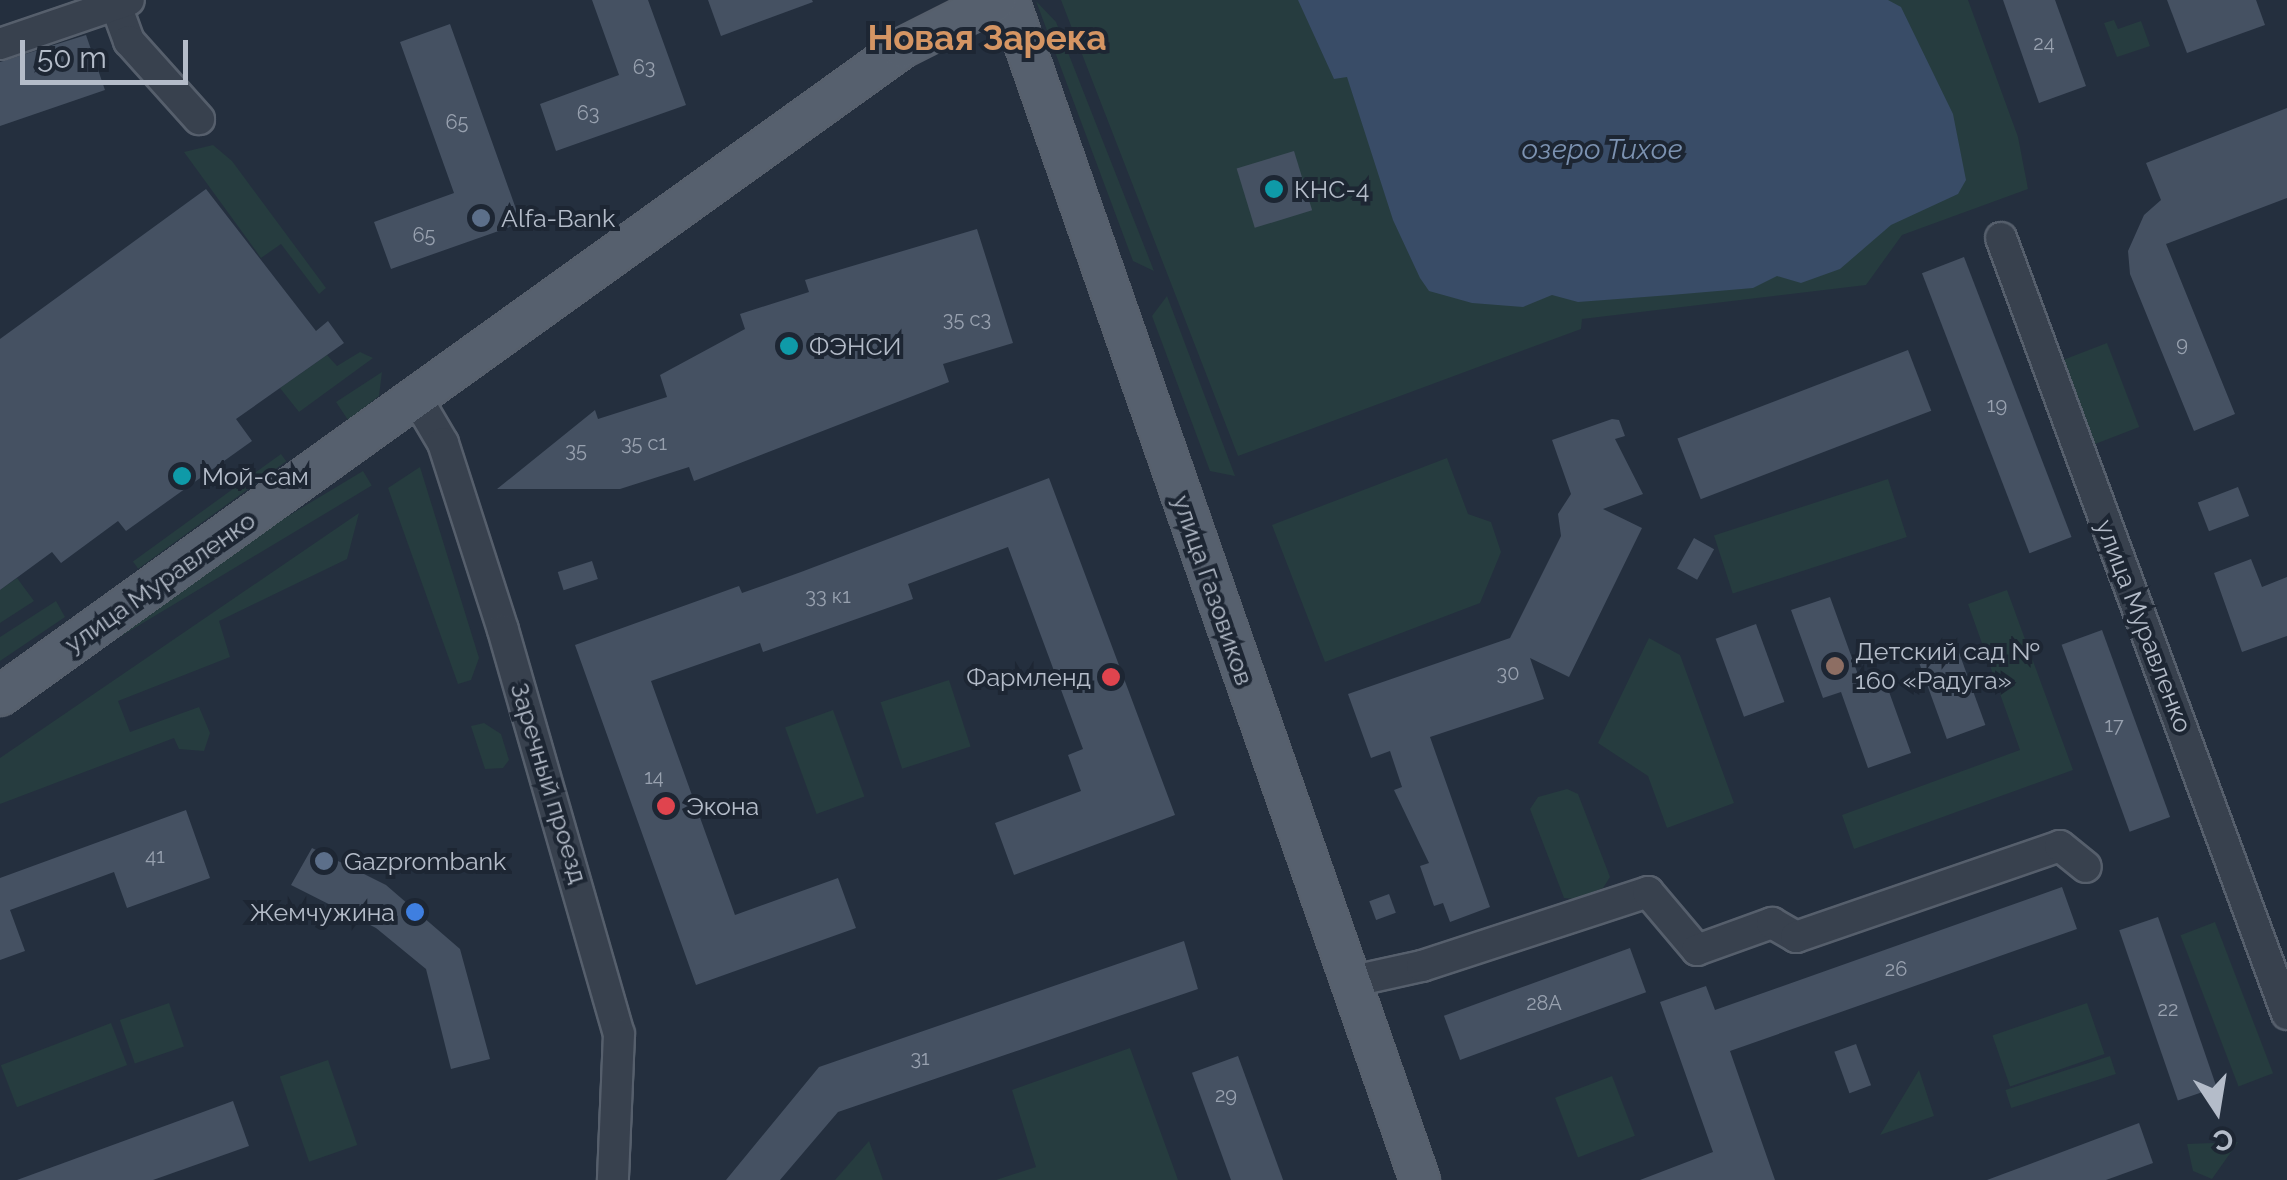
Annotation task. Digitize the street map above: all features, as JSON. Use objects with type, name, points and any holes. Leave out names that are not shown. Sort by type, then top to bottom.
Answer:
[{"type":"main road","points":[[417,399],[902,48],[997,0]]},
{"type":"main road","name":"улица Газовиков","points":[[1009,0],[1420,1180]]},
{"type":"main road","name":"улица Муравленко","points":[[0,696],[417,399]]},
{"type":"street","points":[[0,44],[120,2],[129,41],[200,119]]},
{"type":"street","name":"улица Муравленко","points":[[2001,238],[2287,1014]]},
{"type":"street","name":"Заречный проезд","points":[[417,399],[443,443],[497,611],[614,1015],[621,1086],[613,1180]]},
{"type":"street","points":[[1349,982],[1422,966],[1648,892],[1697,950],[1772,924],[1796,938],[2060,846],[2086,867]]},
{"type":"green space","points":[[1061,0],[1968,0],[2018,137],[2028,189],[1902,235],[1866,285],[1582,319],[1581,329],[1238,456]]},
{"type":"green space","points":[[1036,1],[1056,22],[1154,271],[1133,261]]},
{"type":"green space","points":[[2114,20],[2118,29],[2141,21],[2150,46],[2117,57],[2104,23]]},
{"type":"green space","points":[[213,145],[232,161],[326,288],[319,294],[281,244],[261,258],[184,152]]},
{"type":"green space","points":[[1167,296],[1235,476],[1210,471],[1152,316]]},
{"type":"green space","points":[[2107,343],[2139,427],[2093,445],[2060,361]]},
{"type":"green space","points":[[360,352],[373,358],[299,412],[280,388],[327,355],[337,366]]},
{"type":"green space","points":[[382,372],[379,396],[348,420],[336,402]]},
{"type":"green space","points":[[281,454],[286,461],[138,569],[133,562]]},
{"type":"green space","points":[[1447,458],[1468,514],[1491,522],[1501,552],[1480,603],[1325,662],[1272,525]]},
{"type":"green space","points":[[420,467],[479,658],[471,680],[458,684],[388,488]]},
{"type":"green space","points":[[363,471],[372,486],[0,709],[0,689]]},
{"type":"green space","points":[[1888,479],[1907,537],[1733,594],[1714,536]]},
{"type":"green space","points":[[359,513],[347,559],[219,621],[230,657],[118,701],[130,732],[199,707],[210,733],[204,751],[179,749],[174,738],[0,804],[0,758]]},
{"type":"green space","points":[[17,578],[34,601],[0,623],[0,590]]},
{"type":"green space","points":[[2007,590],[2073,770],[1854,849],[1842,815],[2020,750],[1968,604]]},
{"type":"green space","points":[[56,601],[65,617],[0,661],[0,637]]},
{"type":"green space","points":[[1649,638],[1680,655],[1734,803],[1667,828],[1648,776],[1598,743]]},
{"type":"green space","points":[[949,680],[971,747],[902,769],[881,702]]},
{"type":"green space","points":[[833,710],[864,796],[817,814],[785,727]]},
{"type":"green space","points":[[484,723],[501,734],[509,760],[503,768],[485,769],[471,726]]},
{"type":"green space","points":[[1567,789],[1578,794],[1610,877],[1603,888],[1576,899],[1564,898],[1530,809],[1538,797]]},
{"type":"green space","points":[[2215,922],[2273,1073],[2239,1086],[2180,935]]},
{"type":"green space","points":[[169,1003],[184,1046],[135,1063],[120,1020]]},
{"type":"green space","points":[[2087,1003],[2105,1054],[2010,1087],[1992,1036]]},
{"type":"green space","points":[[111,1023],[127,1065],[17,1107],[1,1065]]},
{"type":"green space","points":[[1130,1048],[1178,1180],[996,1180],[1036,1167],[1012,1090]]},
{"type":"green space","points":[[2110,1056],[2116,1074],[2011,1108],[2005,1090]]},
{"type":"green space","points":[[328,1060],[357,1145],[309,1162],[280,1077]]},
{"type":"green space","points":[[1919,1070],[1934,1116],[1880,1135]]},
{"type":"green space","points":[[1612,1076],[1635,1136],[1578,1158],[1555,1098]]},
{"type":"green space","points":[[869,1141],[883,1180],[835,1180]]},
{"type":"green space","points":[[2238,1142],[2212,1179],[2193,1171],[2187,1144]]},
{"type":"water","name":"озеро Тихое","points":[[1298,0],[1888,0],[1901,7],[1953,114],[1966,180],[1958,194],[1891,225],[1840,269],[1801,283],[1777,276],[1753,288],[1578,302],[1552,295],[1523,307],[1472,303],[1429,291],[1420,278],[1393,220],[1347,77],[1334,79]]},
{"type":"building","points":[[592,0],[648,0],[686,105],[556,151],[540,104],[619,75]]},
{"type":"building","points":[[708,0],[812,0],[813,2],[721,36]]},
{"type":"building","points":[[2003,0],[2055,0],[2086,86],[2039,103]]},
{"type":"building","points":[[2167,0],[2256,0],[2265,25],[2187,53]]},
{"type":"building","points":[[450,24],[521,223],[391,269],[374,222],[454,193],[400,42]]},
{"type":"building","points":[[86,35],[105,90],[0,126],[0,62]]},
{"type":"building","points":[[2287,108],[2287,198],[2166,244],[2235,414],[2194,431],[2130,274],[2128,251],[2144,215],[2161,200],[2146,163]]},
{"type":"building","name":"КНС-4","points":[[1294,151],[1312,210],[1255,228],[1237,169]]},
{"type":"building","points":[[206,189],[316,331],[328,321],[344,343],[236,419],[252,441],[126,531],[118,521],[61,563],[52,552],[0,590],[0,339]]},
{"type":"building","points":[[977,229],[1013,343],[943,364],[949,382],[694,481],[689,467],[620,489],[497,489],[595,410],[598,419],[667,397],[660,375],[745,329],[740,314],[809,292],[805,280]]},
{"type":"building","points":[[1964,257],[2072,537],[2029,553],[1922,273]]},
{"type":"building","points":[[1908,350],[1931,411],[1701,499],[1677,439]]},
{"type":"building","points":[[1619,420],[1625,436],[1615,439],[1643,494],[1603,509],[1642,528],[1569,677],[1530,658],[1544,699],[1430,737],[1490,907],[1450,922],[1443,903],[1434,906],[1420,866],[1429,863],[1394,790],[1402,787],[1390,751],[1371,758],[1348,694],[1510,638],[1561,536],[1558,514],[1571,494],[1552,440]]},
{"type":"building","points":[[1049,478],[1175,815],[1014,875],[995,823],[1081,791],[1068,755],[1083,749],[1008,547],[908,584],[913,599],[763,652],[760,643],[651,681],[735,915],[838,878],[856,928],[696,985],[575,645],[739,586],[742,593]]},
{"type":"building","points":[[2238,487],[2249,516],[2209,531],[2198,502]]},
{"type":"building","points":[[1694,538],[1714,549],[1697,580],[1677,569]]},
{"type":"building","points":[[2251,559],[2262,587],[2287,577],[2287,636],[2242,652],[2214,573]]},
{"type":"building","points":[[592,561],[598,579],[564,590],[558,572]]},
{"type":"building","points":[[1830,597],[1861,683],[1883,675],[1911,753],[1868,768],[1841,692],[1823,698],[1791,610]]},
{"type":"building","points":[[1756,624],[1784,702],[1744,717],[1716,639]]},
{"type":"building","points":[[2102,630],[2170,817],[2130,832],[2062,645]]},
{"type":"building","points":[[1957,647],[1985,725],[1947,739],[1918,661]]},
{"type":"building","points":[[186,810],[210,878],[127,908],[114,872],[10,910],[25,951],[0,960],[0,878]]},
{"type":"building","points":[[312,848],[386,885],[460,949],[490,1059],[451,1069],[426,969],[376,928],[291,885]]},
{"type":"building","points":[[2062,887],[2077,929],[1730,1051],[1775,1180],[1640,1180],[1713,1152],[1660,1002],[1706,986],[1715,1010]]},
{"type":"building","points":[[1389,894],[1396,913],[1376,920],[1369,901]]},
{"type":"building","points":[[2158,917],[2217,1087],[2178,1101],[2119,930]]},
{"type":"building","points":[[1184,941],[1198,989],[838,1112],[780,1180],[726,1180],[819,1067]]},
{"type":"building","points":[[1630,948],[1646,992],[1460,1060],[1444,1016]]},
{"type":"building","points":[[1856,1044],[1871,1085],[1849,1093],[1834,1052]]},
{"type":"building","points":[[1238,1056],[1283,1180],[1231,1180],[1192,1073]]},
{"type":"building","points":[[233,1101],[249,1146],[153,1180],[17,1180]]},
{"type":"building","points":[[2139,1123],[2153,1163],[2106,1180],[1987,1180]]},
{"type":"place","name":"КНС-4","points":[[1274,189]]},
{"type":"place","name":"Alfa-Bank","points":[[481,218]]},
{"type":"place","name":"ФЭНСИ","points":[[789,346]]},
{"type":"place","name":"Мой-сам","points":[[182,476]]},
{"type":"place","name":"Детский сад № 160 «Радуга»","points":[[1835,666]]},
{"type":"place","name":"Фармленд","points":[[1111,677]]},
{"type":"place","name":"Экона","points":[[666,806]]},
{"type":"place","name":"Gazprombank","points":[[324,861]]},
{"type":"place","name":"Жемчужина","points":[[415,912]]},
{"type":"district","name":"Новая Зарека","points":[[987,38]]}]
